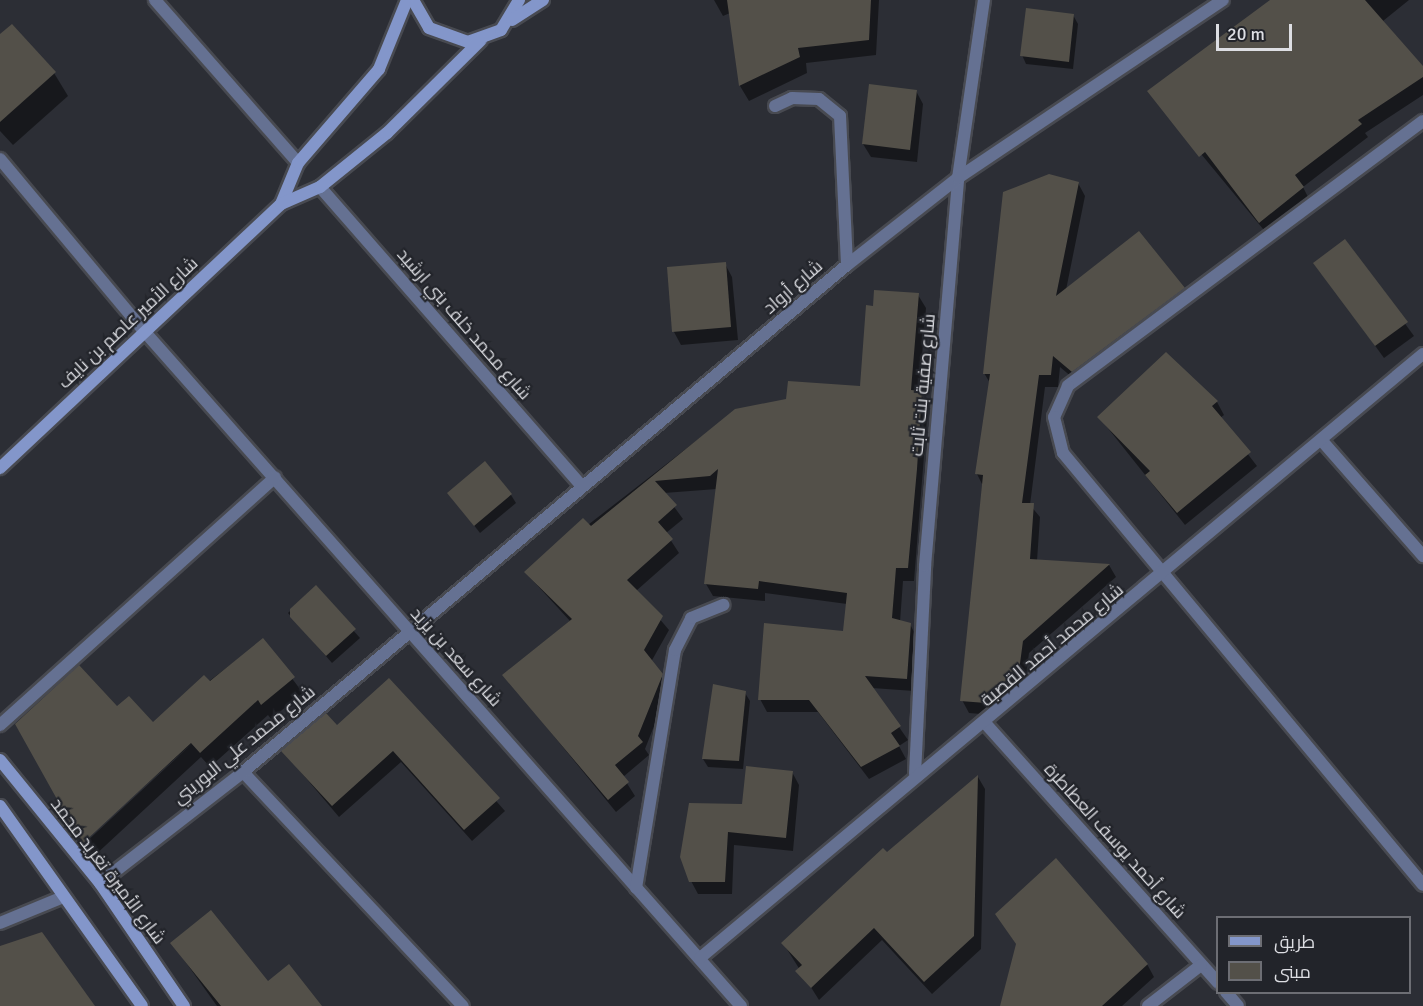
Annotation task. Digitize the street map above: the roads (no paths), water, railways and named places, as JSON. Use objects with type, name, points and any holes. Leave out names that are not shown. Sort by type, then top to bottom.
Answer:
[{"type":"street","points":[[155,0],[298,163]]},
{"type":"street","name":"شارع الأمير عاصم بن نايف","points":[[281,204],[298,163],[370,83],[407,0]]},
{"type":"street","points":[[413,0],[429,28],[454,41],[481,40]]},
{"type":"street","points":[[508,22],[519,0]]},
{"type":"street","points":[[508,22],[543,0]]},
{"type":"street","name":"شارع صفية بنت ثابت","points":[[915,774],[925,566],[958,178],[984,0]]},
{"type":"street","name":"شارع أرواد","points":[[409,632],[847,265],[958,178],[1223,0]]},
{"type":"street","name":"شارع الأمير عاصم بن نايف","points":[[0,468],[281,204],[320,187],[415,110],[481,40],[508,22]]},
{"type":"street","points":[[775,106],[792,98],[819,99],[840,116],[847,265]]},
{"type":"street","points":[[1423,121],[1068,386],[1059,399],[1054,417],[1063,453],[1423,885]]},
{"type":"street","name":"شارع سعد بن يزيد","points":[[0,159],[144,331],[741,1006]]},
{"type":"street","name":"شارع محمد خلف بني ارشيد","points":[[320,187],[582,486]]},
{"type":"street","name":"شارع محمد أحمد القصبة","points":[[700,958],[915,774],[985,723],[1166,574],[1323,442],[1423,354]]},
{"type":"street","points":[[1323,442],[1423,556]]},
{"type":"street","points":[[0,725],[275,477]]},
{"type":"street","points":[[636,888],[675,650],[691,618],[724,605]]},
{"type":"street","name":"شارع محمد علي البوريني","points":[[100,883],[243,772],[409,632]]},
{"type":"street","name":"شارع أحمد يوسف العطاطرة","points":[[985,723],[1216,981]]},
{"type":"street","name":"شارع الأميرة تغريد محمد","points":[[0,760],[100,883],[184,1006]]},
{"type":"street","points":[[243,772],[463,1006]]},
{"type":"street","points":[[0,806],[142,1006]]},
{"type":"street","points":[[0,923],[63,897]]},
{"type":"street","points":[[1148,1006],[1201,965]]},
{"type":"street","points":[[1227,994],[1238,1006]]}]
